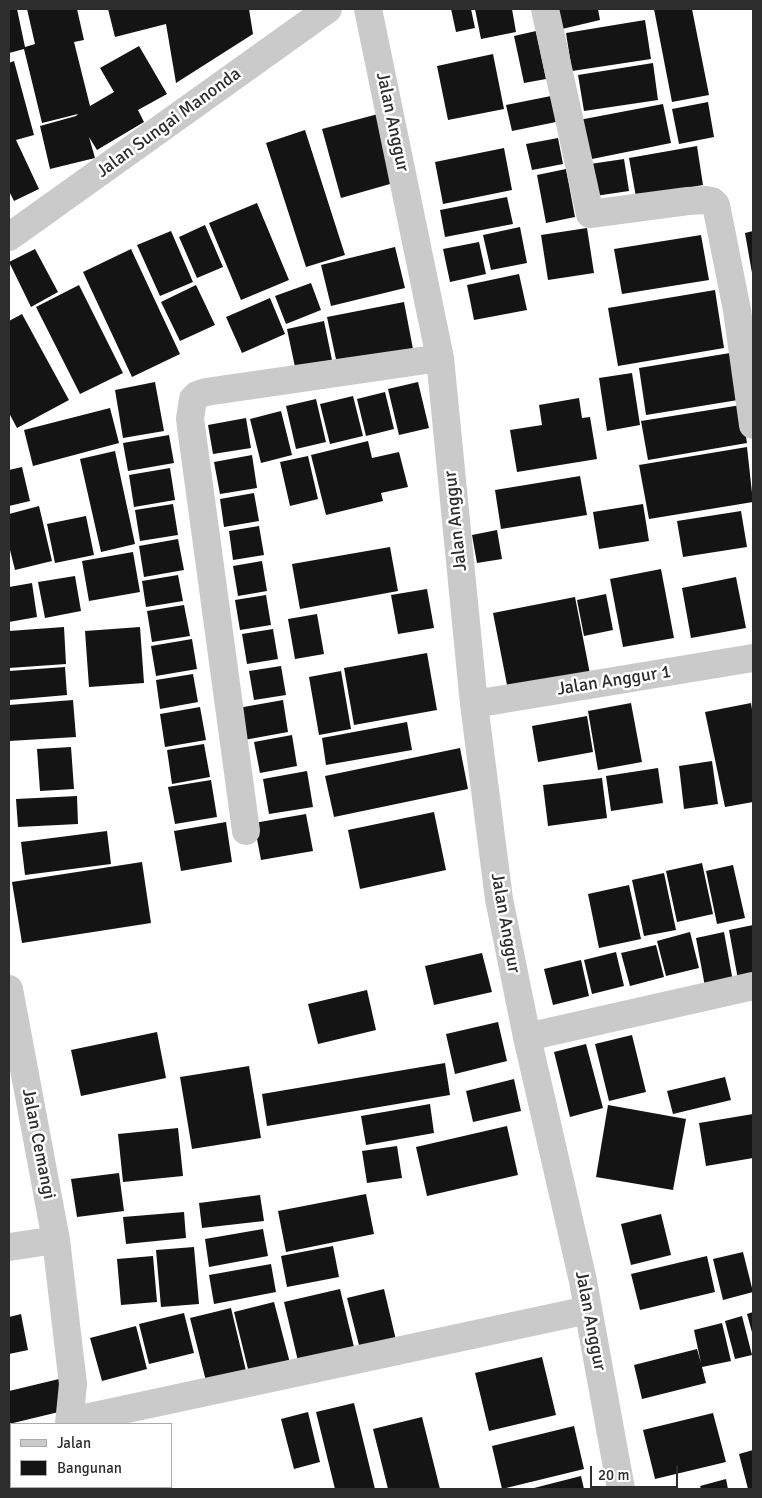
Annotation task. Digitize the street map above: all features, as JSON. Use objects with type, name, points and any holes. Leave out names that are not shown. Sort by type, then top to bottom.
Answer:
[{"type":"street","name":"Jalan Sungai Manonda","points":[[9,237],[328,9]]},
{"type":"street","name":"Jalan Anggur","points":[[368,9],[440,358],[474,704],[499,899],[527,1036],[588,1310],[621,1489]]},
{"type":"street","points":[[545,9],[590,214],[688,201],[712,201],[716,205],[725,245],[745,308],[752,410]]},
{"type":"street","points":[[246,831],[190,419],[193,399],[197,394],[206,392],[440,358]]},
{"type":"street","name":"Jalan Anggur 1","points":[[474,704],[753,658]]},
{"type":"street","points":[[527,1036],[753,986]]},
{"type":"street","name":"Jalan Cemangi","points":[[9,989],[56,1240],[73,1384],[70,1423]]},
{"type":"street","points":[[9,1247],[56,1240]]},
{"type":"street","points":[[70,1423],[588,1310]]},
{"type":"building","points":[[9,9],[17,9],[25,47],[35,44],[27,9],[77,9],[84,40],[74,42],[90,106],[114,92],[100,68],[139,46],[167,94],[138,110],[144,122],[97,150],[89,137],[95,158],[50,169],[40,126],[78,114],[42,123],[24,49],[9,53]]},
{"type":"building","points":[[108,9],[249,9],[253,34],[176,83],[166,24],[115,37]]},
{"type":"building","points":[[451,9],[471,9],[475,28],[456,32]]},
{"type":"building","points":[[475,9],[512,9],[516,32],[481,39]]},
{"type":"building","points":[[558,9],[598,9],[600,20],[562,29]]},
{"type":"building","points":[[654,9],[692,9],[709,95],[672,102]]},
{"type":"building","points":[[645,20],[651,59],[572,71],[566,33]]},
{"type":"building","points":[[536,31],[546,79],[524,83],[514,36]]},
{"type":"building","points":[[493,54],[504,109],[448,120],[437,66]]},
{"type":"building","points":[[14,61],[34,135],[16,140],[39,189],[14,201],[9,191],[9,63]]},
{"type":"building","points":[[653,63],[658,100],[584,111],[578,75]]},
{"type":"building","points":[[551,96],[556,122],[512,131],[506,105]]},
{"type":"building","points":[[708,102],[714,137],[679,144],[672,109]]},
{"type":"building","points":[[663,104],[671,143],[587,160],[579,120]]},
{"type":"building","points":[[378,114],[397,182],[341,198],[322,129]]},
{"type":"building","points":[[305,130],[345,255],[306,267],[266,143]]},
{"type":"building","points":[[558,138],[563,164],[532,170],[526,144]]},
{"type":"building","points":[[697,146],[703,185],[636,197],[629,158]]},
{"type":"building","points":[[504,148],[512,190],[443,204],[435,162]]},
{"type":"building","points":[[624,159],[629,191],[595,196],[590,164]]},
{"type":"building","points":[[566,169],[575,217],[546,223],[537,175]]},
{"type":"building","points":[[507,197],[513,224],[445,237],[440,210]]},
{"type":"building","points":[[257,203],[289,280],[241,300],[209,223]]},
{"type":"building","points":[[205,225],[223,267],[197,278],[179,237]]},
{"type":"building","points":[[520,227],[527,263],[491,270],[483,235]]},
{"type":"building","points":[[587,228],[594,273],[548,280],[541,235]]},
{"type":"building","points":[[171,231],[193,282],[160,296],[137,245]]},
{"type":"building","points":[[753,231],[753,273],[752,273],[745,233]]},
{"type":"building","points":[[701,235],[709,280],[622,294],[614,249]]},
{"type":"building","points":[[479,242],[486,274],[450,282],[443,249]]},
{"type":"building","points":[[395,247],[405,288],[331,306],[321,265]]},
{"type":"building","points":[[35,249],[58,292],[31,307],[9,262]]},
{"type":"building","points":[[131,249],[180,354],[132,377],[83,272]]},
{"type":"building","points":[[519,274],[527,310],[474,320],[467,285]]},
{"type":"building","points":[[311,283],[321,310],[286,324],[275,296]]},
{"type":"building","points":[[79,285],[123,373],[80,394],[36,307]]},
{"type":"building","points":[[196,285],[215,325],[180,341],[161,302]]},
{"type":"building","points":[[715,290],[724,348],[618,366],[608,308]]},
{"type":"building","points":[[270,298],[285,334],[242,353],[226,317]]},
{"type":"building","points":[[404,302],[413,349],[337,364],[327,317]]},
{"type":"building","points":[[22,314],[69,400],[17,428],[9,413],[9,321]]},
{"type":"building","points":[[324,321],[332,360],[295,367],[287,329]]},
{"type":"building","points":[[730,353],[738,400],[646,415],[639,368]]},
{"type":"building","points":[[632,373],[640,425],[607,431],[599,378]]},
{"type":"building","points":[[155,382],[164,431],[123,438],[115,390]]},
{"type":"building","points":[[418,382],[429,428],[399,435],[388,389]]},
{"type":"building","points":[[385,392],[394,429],[366,436],[357,399]]},
{"type":"building","points":[[353,396],[363,436],[330,444],[320,404]]},
{"type":"building","points":[[579,398],[582,418],[590,417],[597,459],[517,472],[510,430],[542,425],[539,405]]},
{"type":"building","points":[[316,399],[326,442],[296,449],[286,406]]},
{"type":"building","points":[[741,405],[747,443],[648,460],[641,421]]},
{"type":"building","points":[[110,408],[119,443],[33,466],[24,430]]},
{"type":"building","points":[[281,411],[292,455],[261,463],[250,419]]},
{"type":"building","points":[[246,418],[251,448],[213,454],[208,425]]},
{"type":"building","points":[[169,435],[174,463],[128,471],[123,443]]},
{"type":"building","points":[[368,441],[372,458],[399,452],[408,487],[381,493],[383,501],[326,515],[311,455]]},
{"type":"building","points":[[747,447],[753,502],[649,519],[639,465]]},
{"type":"building","points":[[115,451],[135,544],[101,552],[80,459]]},
{"type":"building","points":[[252,455],[257,488],[220,494],[214,462]]},
{"type":"building","points":[[308,456],[318,499],[290,506],[280,462]]},
{"type":"building","points":[[22,467],[30,501],[9,506],[9,470]]},
{"type":"building","points":[[170,468],[175,500],[134,507],[129,475]]},
{"type":"building","points":[[580,476],[587,515],[501,529],[495,490]]},
{"type":"building","points":[[254,493],[259,521],[224,527],[220,499]]},
{"type":"building","points":[[173,504],[178,535],[140,541],[135,510]]},
{"type":"building","points":[[643,504],[649,541],[599,549],[593,512]]},
{"type":"building","points":[[39,506],[52,561],[15,570],[9,546],[9,514]]},
{"type":"building","points":[[741,511],[747,547],[683,557],[677,521]]},
{"type":"building","points":[[86,516],[94,555],[55,563],[47,524]]},
{"type":"building","points":[[259,526],[264,555],[233,560],[229,531]]},
{"type":"building","points":[[497,530],[502,559],[477,563],[472,535]]},
{"type":"building","points":[[178,539],[184,570],[144,577],[139,546]]},
{"type":"building","points":[[390,547],[398,591],[300,609],[292,564]]},
{"type":"building","points":[[133,552],[140,592],[89,601],[82,561]]},
{"type":"building","points":[[262,561],[267,591],[238,596],[233,566]]},
{"type":"building","points":[[661,569],[674,638],[623,647],[610,579]]},
{"type":"building","points":[[178,575],[183,601],[146,607],[142,581]]},
{"type":"building","points":[[75,576],[81,611],[45,618],[38,582]]},
{"type":"building","points":[[736,577],[746,628],[691,638],[682,588]]},
{"type":"building","points":[[32,583],[37,617],[9,622],[9,587]]},
{"type":"building","points":[[427,589],[434,628],[398,634],[391,595]]},
{"type":"building","points":[[606,594],[613,630],[584,636],[577,600]]},
{"type":"building","points":[[266,595],[271,625],[240,630],[235,600]]},
{"type":"building","points":[[575,597],[590,674],[508,690],[493,613]]},
{"type":"building","points":[[184,605],[190,636],[152,642],[147,611]]},
{"type":"building","points":[[317,614],[324,654],[295,659],[288,619]]},
{"type":"building","points":[[64,627],[66,664],[9,668],[9,631]]},
{"type":"building","points":[[140,627],[144,683],[89,687],[85,631]]},
{"type":"building","points":[[273,629],[278,659],[247,664],[242,634]]},
{"type":"building","points":[[192,639],[197,669],[156,676],[151,646]]},
{"type":"building","points":[[427,653],[437,710],[354,725],[344,668]]},
{"type":"building","points":[[281,666],[286,695],[254,700],[249,671]]},
{"type":"building","points":[[65,667],[67,695],[9,700],[9,671]]},
{"type":"building","points":[[341,671],[351,729],[319,735],[309,677]]},
{"type":"building","points":[[193,674],[198,702],[160,709],[156,680]]},
{"type":"building","points":[[73,700],[76,737],[9,741],[9,705]]},
{"type":"building","points":[[283,700],[288,732],[244,740],[238,708]]},
{"type":"building","points":[[631,703],[642,762],[598,770],[588,711]]},
{"type":"building","points":[[751,703],[753,716],[753,802],[725,807],[705,712]]},
{"type":"building","points":[[200,707],[206,740],[165,747],[160,714]]},
{"type":"building","points":[[587,716],[593,752],[538,762],[532,726]]},
{"type":"building","points":[[407,722],[412,750],[326,765],[322,738]]},
{"type":"building","points":[[292,735],[297,766],[260,773],[254,742]]},
{"type":"building","points":[[204,744],[210,777],[172,784],[167,750]]},
{"type":"building","points":[[71,747],[74,789],[40,791],[37,749]]},
{"type":"building","points":[[460,748],[468,789],[334,817],[325,776]]},
{"type":"building","points":[[712,761],[718,804],[684,809],[679,766]]},
{"type":"building","points":[[658,768],[663,803],[611,811],[606,776]]},
{"type":"building","points":[[307,771],[313,807],[269,814],[263,779]]},
{"type":"building","points":[[602,778],[607,818],[548,826],[543,785]]},
{"type":"building","points":[[211,780],[217,817],[175,824],[168,787]]},
{"type":"building","points":[[77,796],[78,824],[18,827],[16,799]]},
{"type":"building","points":[[434,812],[446,870],[360,889],[348,830]]},
{"type":"building","points":[[306,814],[313,851],[261,860],[254,823]]},
{"type":"building","points":[[226,822],[232,862],[181,871],[174,831]]},
{"type":"building","points":[[107,831],[111,864],[25,875],[21,842]]},
{"type":"building","points":[[142,862],[151,923],[22,943],[12,882]]},
{"type":"building","points":[[702,863],[713,914],[677,922],[666,871]]},
{"type":"building","points":[[733,865],[745,918],[717,924],[706,871]]},
{"type":"building","points":[[664,873],[676,930],[644,936],[632,880]]},
{"type":"building","points":[[629,885],[641,939],[599,948],[588,894]]},
{"type":"building","points":[[753,925],[753,982],[739,985],[729,930]]},
{"type":"building","points":[[690,932],[699,968],[666,976],[657,941]]},
{"type":"building","points":[[724,932],[734,987],[706,992],[696,938]]},
{"type":"building","points":[[656,945],[664,977],[630,986],[621,953]]},
{"type":"building","points":[[616,952],[624,986],[592,994],[584,960]]},
{"type":"building","points":[[482,953],[492,992],[434,1005],[425,966]]},
{"type":"building","points":[[581,960],[589,996],[553,1005],[544,969]]},
{"type":"building","points":[[367,990],[376,1030],[318,1044],[308,1004]]},
{"type":"building","points":[[498,1022],[507,1061],[455,1074],[446,1034]]},
{"type":"building","points":[[157,1032],[166,1078],[81,1096],[71,1050]]},
{"type":"building","points":[[632,1035],[646,1092],[609,1101],[595,1044]]},
{"type":"building","points":[[586,1044],[603,1108],[570,1117],[554,1052]]},
{"type":"building","points":[[445,1063],[450,1095],[267,1126],[262,1094]]},
{"type":"building","points":[[249,1066],[261,1138],[192,1149],[180,1077]]},
{"type":"building","points":[[725,1077],[731,1100],[673,1114],[667,1091]]},
{"type":"building","points":[[514,1079],[521,1111],[473,1122],[466,1091]]},
{"type":"building","points":[[430,1104],[434,1133],[366,1145],[361,1116]]},
{"type":"building","points":[[608,1105],[686,1119],[673,1190],[596,1177]]},
{"type":"building","points":[[753,1114],[753,1158],[706,1166],[699,1123]]},
{"type":"building","points":[[507,1126],[518,1175],[427,1196],[416,1147]]},
{"type":"building","points":[[178,1128],[183,1176],[123,1182],[118,1134]]},
{"type":"building","points":[[397,1146],[402,1178],[367,1183],[362,1151]]},
{"type":"building","points":[[119,1173],[124,1211],[77,1217],[71,1179]]},
{"type":"building","points":[[366,1194],[374,1234],[286,1252],[278,1211]]},
{"type":"building","points":[[260,1195],[264,1221],[202,1228],[199,1203]]},
{"type":"building","points":[[184,1212],[186,1238],[126,1244],[123,1217]]},
{"type":"building","points":[[661,1214],[671,1255],[631,1265],[621,1224]]},
{"type":"building","points":[[263,1229],[268,1256],[209,1267],[205,1239]]},
{"type":"building","points":[[333,1246],[339,1277],[287,1287],[281,1256]]},
{"type":"building","points":[[194,1247],[199,1304],[161,1307],[156,1250]]},
{"type":"building","points":[[743,1252],[753,1292],[723,1300],[713,1259]]},
{"type":"building","points":[[153,1256],[157,1302],[121,1305],[117,1259]]},
{"type":"building","points":[[707,1256],[715,1292],[640,1310],[631,1274]]},
{"type":"building","points":[[271,1264],[276,1292],[214,1304],[209,1275]]},
{"type":"building","points":[[340,1289],[354,1347],[298,1361],[284,1302]]},
{"type":"building","points":[[384,1289],[396,1340],[360,1349],[347,1298]]},
{"type":"building","points":[[274,1302],[290,1363],[249,1373],[234,1312]]},
{"type":"building","points":[[231,1308],[247,1375],[207,1385],[190,1318]]},
{"type":"building","points":[[753,1312],[753,1336],[747,1314]]},
{"type":"building","points":[[184,1313],[194,1353],[149,1364],[139,1324]]},
{"type":"building","points":[[21,1314],[28,1350],[9,1354],[9,1317]]},
{"type":"building","points":[[742,1316],[752,1355],[735,1359],[725,1321]]},
{"type":"building","points":[[722,1323],[731,1361],[702,1367],[706,1383],[642,1399],[634,1365],[697,1349],[701,1363],[694,1330]]},
{"type":"building","points":[[136,1326],[147,1369],[102,1381],[90,1338]]},
{"type":"building","points":[[542,1357],[556,1415],[489,1431],[475,1373]]},
{"type":"building","points":[[59,1379],[67,1410],[9,1424],[9,1391]]},
{"type":"building","points":[[354,1403],[375,1489],[335,1489],[316,1412]]},
{"type":"building","points":[[308,1412],[320,1462],[294,1469],[281,1419]]},
{"type":"building","points":[[713,1413],[726,1462],[655,1479],[643,1430]]},
{"type":"building","points":[[422,1417],[440,1489],[388,1489],[373,1429]]},
{"type":"building","points":[[574,1426],[584,1469],[502,1489],[492,1446]]},
{"type":"building","points":[[753,1450],[753,1489],[748,1489],[739,1454]]},
{"type":"building","points":[[581,1476],[584,1489],[530,1489]]},
{"type":"building","points":[[726,1479],[728,1489],[701,1489],[700,1486]]}]
